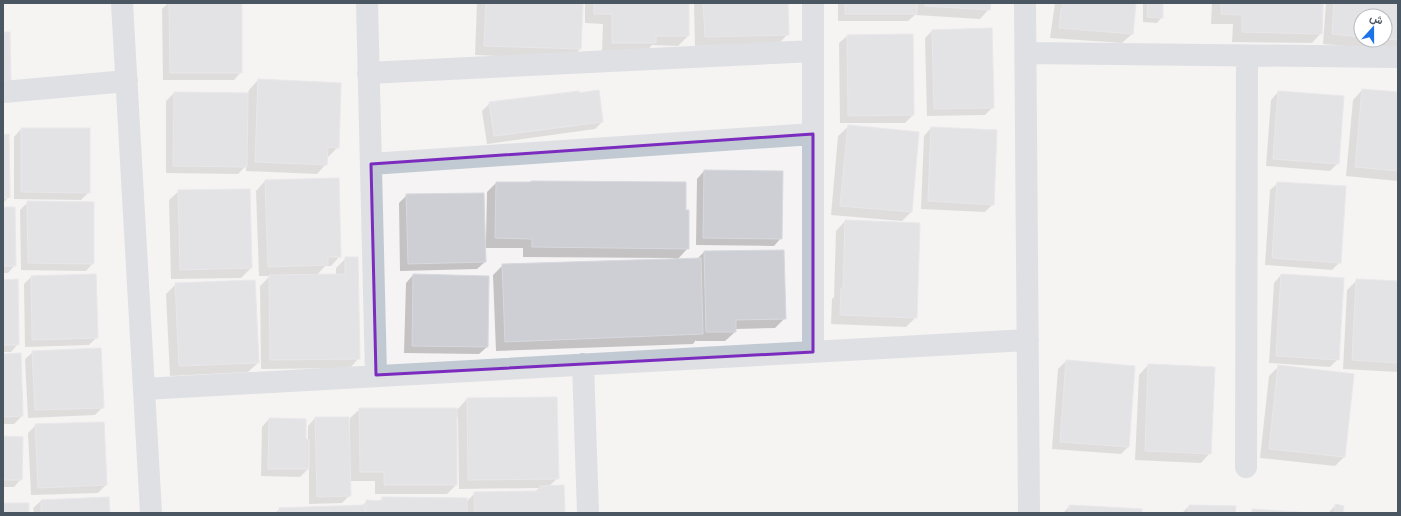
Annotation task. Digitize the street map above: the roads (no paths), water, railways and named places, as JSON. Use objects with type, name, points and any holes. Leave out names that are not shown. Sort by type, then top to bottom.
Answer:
[{"type":"street","points":[[122,3],[151,513]]},
{"type":"street","points":[[367,3],[376,375]]},
{"type":"street","points":[[813,3],[813,352]]},
{"type":"street","points":[[1025,3],[1029,513]]},
{"type":"street","points":[[368,73],[813,51]]},
{"type":"street","points":[[1026,54],[1398,57]]},
{"type":"street","points":[[1246,467],[1247,56]]},
{"type":"street","points":[[3,92],[127,81]]},
{"type":"street","points":[[371,164],[813,134]]},
{"type":"street","points":[[144,389],[1028,340]]},
{"type":"street","points":[[583,364],[588,513]]}]
